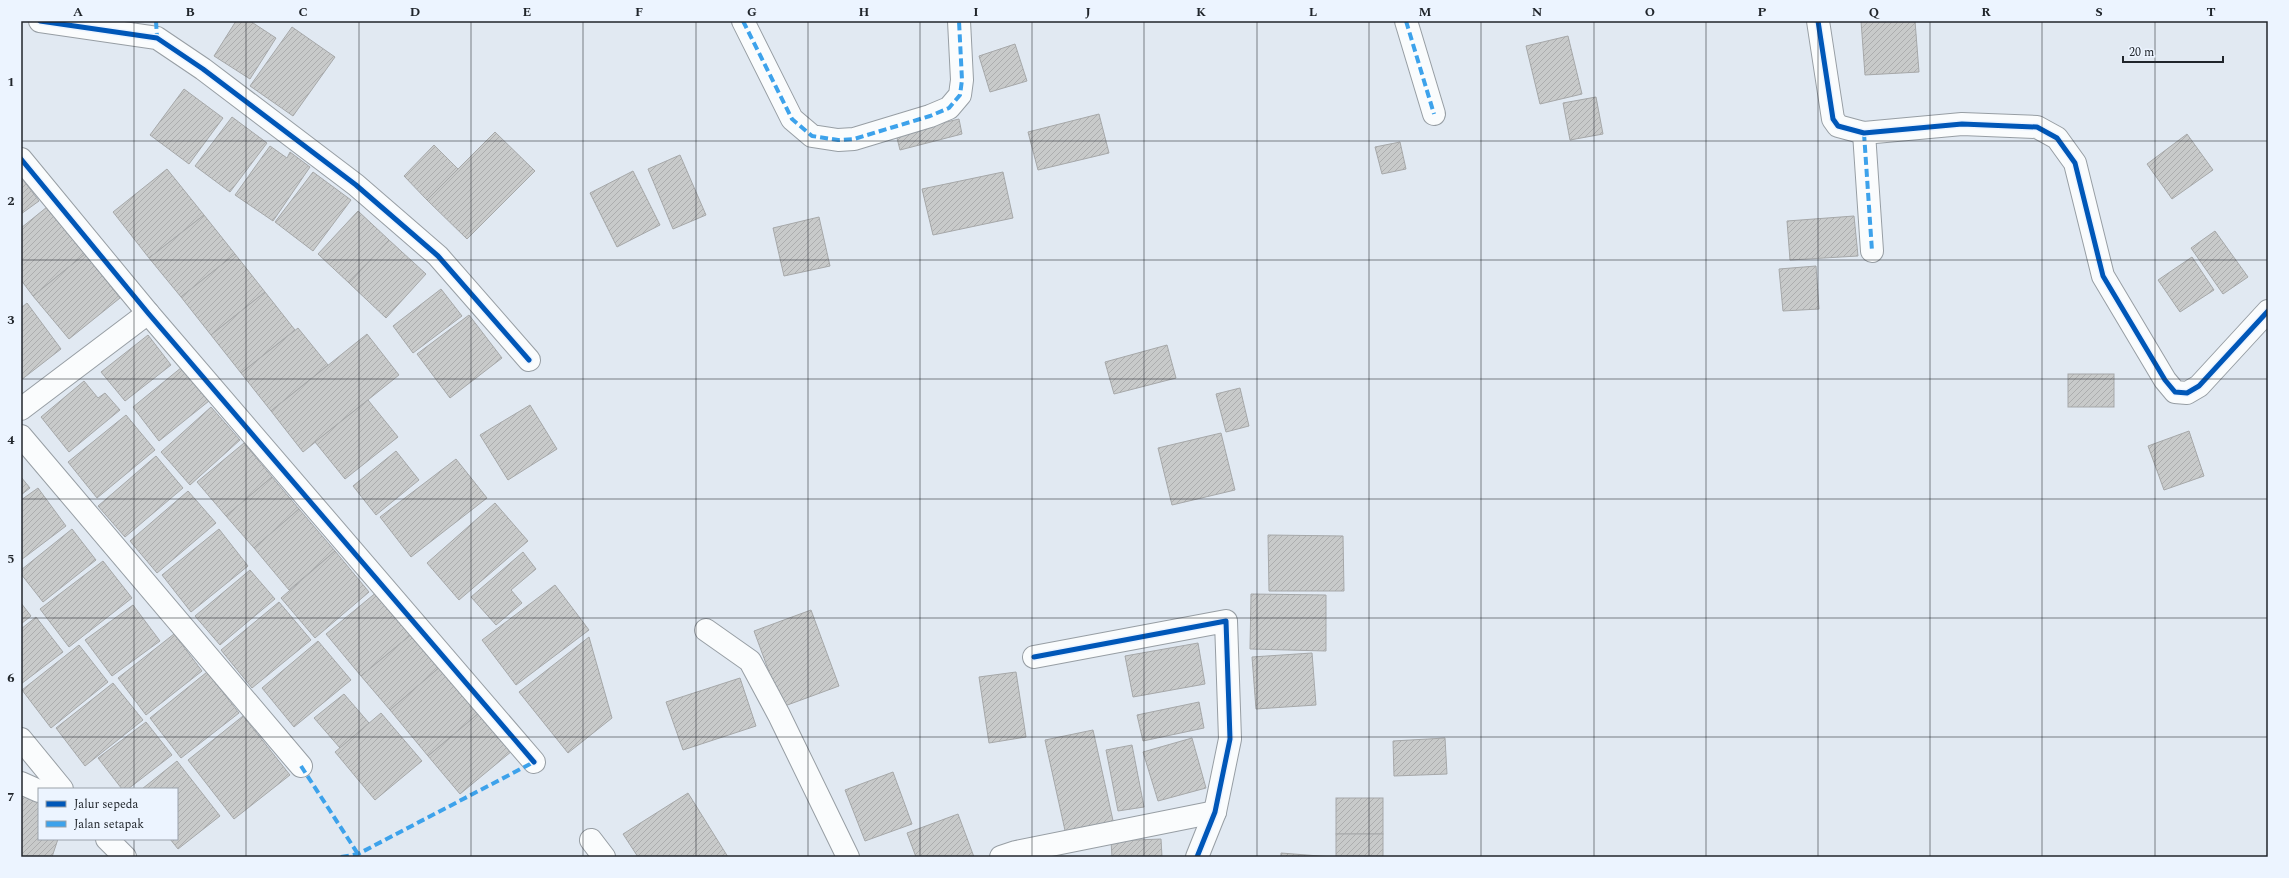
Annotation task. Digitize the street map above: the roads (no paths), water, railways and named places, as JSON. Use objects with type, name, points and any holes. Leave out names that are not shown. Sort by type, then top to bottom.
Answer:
[{"type":"street","points":[[40,21],[157,30],[203,69],[356,185],[438,256],[529,360]]},
{"type":"street","points":[[743,21],[792,119],[812,136],[838,140],[854,140],[930,116],[949,108],[960,95],[962,80],[959,21]]},
{"type":"street","points":[[1406,21],[1434,114]]},
{"type":"street","points":[[1818,21],[1833,118],[1838,126],[1864,132],[1962,124],[2037,127],[2057,138],[2075,163],[2103,276],[2165,380],[2175,392],[2187,393],[2199,386],[2268,311]]},
{"type":"street","points":[[1864,132],[1872,251]]},
{"type":"street","points":[[21,159],[148,313],[534,762]]},
{"type":"street","points":[[21,409],[148,313]]},
{"type":"street","points":[[21,436],[301,766]]},
{"type":"street","points":[[1034,657],[1226,621],[1230,739],[1215,812],[1196,857]]},
{"type":"street","points":[[706,630],[750,661],[779,715],[848,857]]},
{"type":"street","points":[[21,739],[61,788]]},
{"type":"street","points":[[21,783],[38,790]]},
{"type":"street","points":[[1001,857],[1016,852],[1215,812]]},
{"type":"street","points":[[109,840],[124,857]]}]
